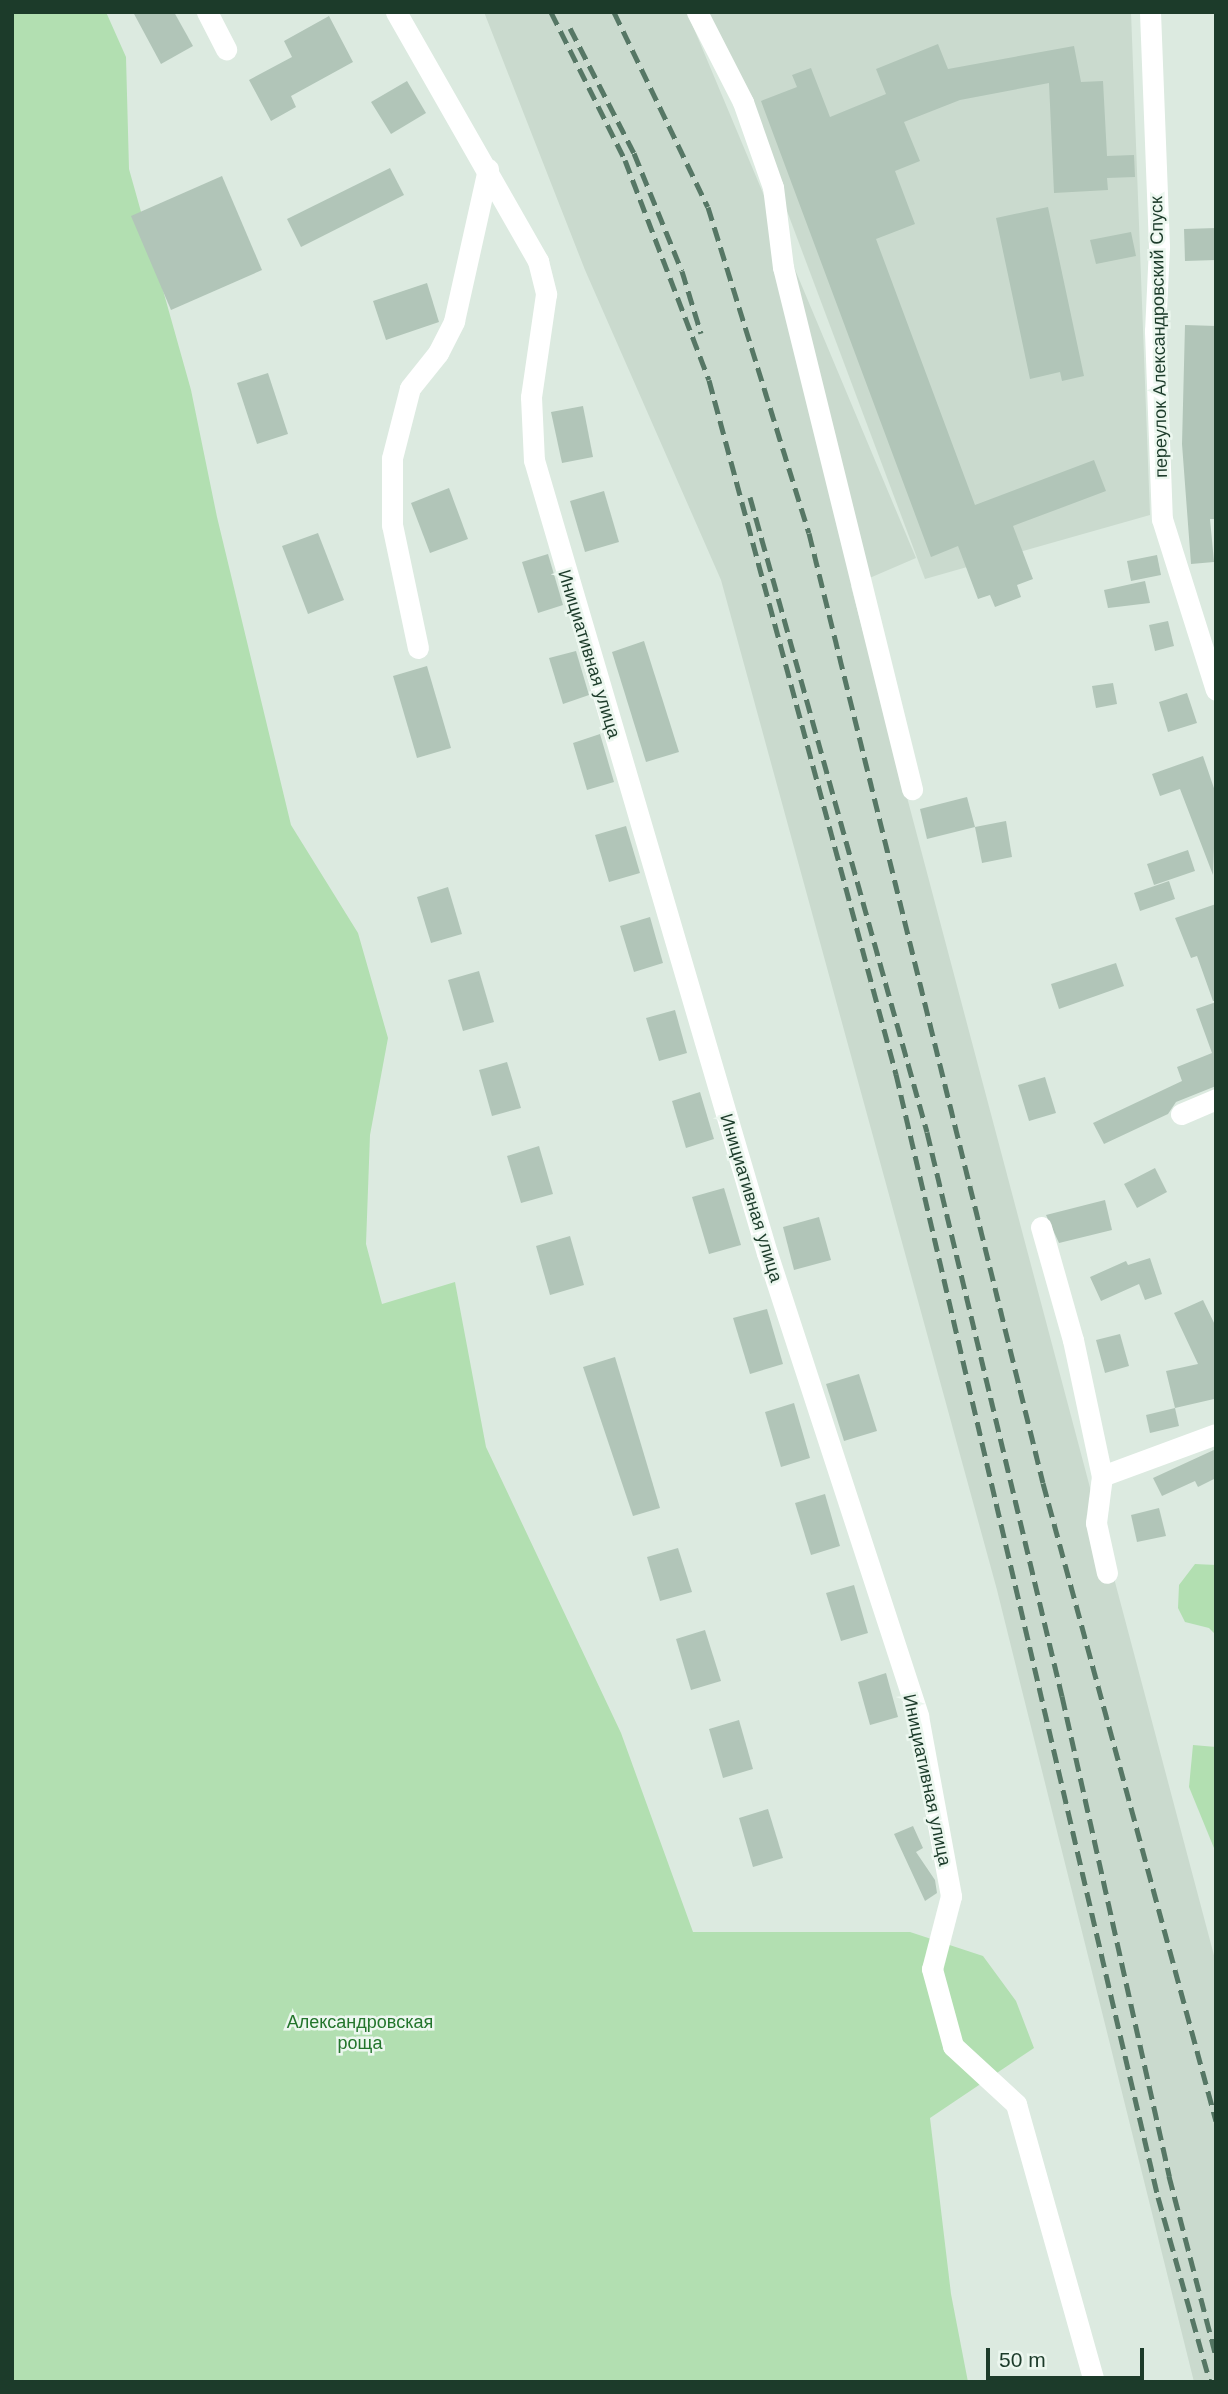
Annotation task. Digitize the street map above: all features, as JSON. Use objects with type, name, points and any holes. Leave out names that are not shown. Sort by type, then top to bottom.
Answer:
[{"type":"street","points":[[207,12],[226,50]]},
{"type":"street","name":"Инициативная улица","points":[[396,12],[488,169],[538,261],[546,294],[531,397],[534,460],[767,1253],[918,1716],[951,1896],[932,1969],[953,2046],[1016,2104],[1094,2382]]},
{"type":"street","points":[[697,12],[743,102],[773,187],[783,267],[912,789]]},
{"type":"street","name":"переулок Александровский Спуск","points":[[1150,12],[1159,247],[1155,331],[1162,519],[1210,654],[1216,690]]},
{"type":"street","points":[[418,648],[392,525],[392,458],[410,388],[438,353],[454,321],[488,169]]},
{"type":"street","points":[[1181,1114],[1216,1099]]},
{"type":"street","points":[[1041,1227],[1073,1340],[1102,1476],[1096,1523],[1107,1573]]},
{"type":"street","points":[[1102,1476],[1216,1434]]},
{"type":"shaded area","points":[[484,12],[687,12],[916,558],[851,586],[1216,1963],[1216,2382],[1194,2382],[997,1590],[721,580],[585,270]]},
{"type":"shaded area","points":[[698,12],[1131,12],[1150,515],[925,579],[763,147]]},
{"type":"green space","name":"Александровская роща","points":[[12,12],[106,12],[126,57],[129,169],[191,390],[217,517],[291,825],[358,933],[388,1038],[370,1135],[366,1244],[382,1304],[455,1282],[486,1447],[621,1733],[693,1932],[910,1932],[983,1956],[1016,2001],[1034,2048],[930,2118],[951,2294],[968,2382],[12,2382]]},
{"type":"green space","points":[[1195,1564],[1216,1565],[1216,1635],[1209,1628],[1185,1622],[1178,1608],[1179,1585]]},
{"type":"green space","points":[[1193,1745],[1216,1747],[1216,1853],[1189,1787]]},
{"type":"building","points":[[133,12],[174,12],[193,46],[161,64]]},
{"type":"building","points":[[329,16],[353,62],[291,96],[296,107],[271,121],[249,80],[292,57],[284,41]]},
{"type":"building","points":[[938,44],[948,69],[1074,46],[1081,82],[1103,81],[1107,156],[1134,155],[1135,177],[1107,178],[1108,190],[1054,193],[1049,83],[960,100],[904,122],[920,161],[895,171],[915,224],[876,239],[975,505],[1094,460],[1106,491],[1013,526],[1033,579],[1017,585],[1021,597],[995,607],[990,595],[978,599],[958,546],[931,557],[761,101],[797,87],[792,75],[811,68],[830,117],[886,94],[876,69]]},
{"type":"building","points":[[407,81],[426,113],[391,134],[371,102]]},
{"type":"building","points":[[390,168],[404,195],[301,247],[287,219]]},
{"type":"building","points":[[222,176],[262,270],[171,310],[131,216]]},
{"type":"building","points":[[1048,207],[1084,376],[1062,381],[1060,372],[1030,379],[996,218]]},
{"type":"building","points":[[1216,228],[1216,260],[1185,261],[1184,229]]},
{"type":"building","points":[[1131,232],[1136,256],[1096,264],[1090,240]]},
{"type":"building","points":[[427,283],[439,322],[386,340],[373,301]]},
{"type":"building","points":[[1185,325],[1216,326],[1216,519],[1210,519],[1214,562],[1191,564],[1182,444]]},
{"type":"building","points":[[268,373],[288,434],[257,444],[237,383]]},
{"type":"building","points":[[583,406],[593,457],[562,463],[551,412]]},
{"type":"building","points":[[449,488],[468,539],[430,553],[411,503]]},
{"type":"building","points":[[604,491],[619,542],[585,552],[570,501]]},
{"type":"building","points":[[318,533],[344,600],[308,614],[282,546]]},
{"type":"building","points":[[548,554],[563,605],[538,613],[522,562]]},
{"type":"building","points":[[1157,555],[1161,575],[1131,581],[1127,561]]},
{"type":"building","points":[[1145,581],[1150,603],[1108,608],[1104,590]]},
{"type":"building","points":[[1168,621],[1174,646],[1155,651],[1149,625]]},
{"type":"building","points":[[644,641],[679,752],[646,762],[612,652]]},
{"type":"building","points":[[576,651],[589,695],[563,704],[549,658]]},
{"type":"building","points":[[427,666],[451,748],[417,758],[393,676]]},
{"type":"building","points":[[1113,683],[1117,704],[1096,708],[1092,686]]},
{"type":"building","points":[[1187,693],[1197,723],[1168,732],[1159,702]]},
{"type":"building","points":[[600,734],[614,782],[587,790],[573,743]]},
{"type":"building","points":[[1203,756],[1216,794],[1213,875],[1180,789],[1160,796],[1152,774]]},
{"type":"building","points":[[967,797],[975,827],[927,839],[920,809]]},
{"type":"building","points":[[1006,821],[1012,857],[982,863],[975,827]]},
{"type":"building","points":[[626,826],[640,873],[609,882],[595,835]]},
{"type":"building","points":[[1188,850],[1195,871],[1154,885],[1147,864]]},
{"type":"building","points":[[1169,881],[1175,899],[1140,911],[1134,893]]},
{"type":"building","points":[[448,887],[462,934],[431,943],[417,897]]},
{"type":"building","points":[[1216,904],[1216,1001],[1213,1001],[1197,956],[1191,958],[1175,918]]},
{"type":"building","points":[[650,917],[663,963],[634,972],[620,926]]},
{"type":"building","points":[[1116,963],[1124,986],[1059,1009],[1051,984]]},
{"type":"building","points":[[479,971],[494,1022],[463,1031],[448,980]]},
{"type":"building","points":[[1216,1002],[1216,1086],[1176,1102],[1168,1114],[1104,1144],[1093,1123],[1182,1081],[1177,1067],[1212,1053],[1196,1009]]},
{"type":"building","points":[[675,1010],[687,1053],[659,1061],[646,1018]]},
{"type":"building","points":[[507,1062],[521,1108],[492,1116],[479,1070]]},
{"type":"building","points":[[1045,1077],[1056,1113],[1029,1121],[1018,1085]]},
{"type":"building","points":[[700,1092],[714,1139],[686,1148],[672,1101]]},
{"type":"building","points":[[539,1146],[553,1194],[521,1203],[507,1156]]},
{"type":"building","points":[[1155,1168],[1167,1192],[1137,1208],[1124,1184]]},
{"type":"building","points":[[724,1188],[741,1245],[709,1254],[692,1197]]},
{"type":"building","points":[[1105,1200],[1112,1230],[1059,1243],[1046,1215]]},
{"type":"building","points":[[819,1217],[831,1260],[794,1270],[783,1227]]},
{"type":"building","points":[[570,1236],[584,1285],[550,1295],[536,1246]]},
{"type":"building","points":[[1150,1258],[1162,1294],[1145,1300],[1139,1284],[1101,1301],[1090,1277],[1126,1261],[1128,1265]]},
{"type":"building","points":[[1203,1300],[1216,1327],[1216,1403],[1214,1399],[1175,1408],[1166,1371],[1198,1364],[1174,1313]]},
{"type":"building","points":[[767,1309],[783,1364],[750,1374],[733,1318]]},
{"type":"building","points":[[1120,1334],[1129,1366],[1105,1373],[1096,1340]]},
{"type":"building","points":[[615,1357],[660,1508],[633,1516],[583,1367]]},
{"type":"building","points":[[859,1374],[877,1431],[844,1441],[826,1384]]},
{"type":"building","points":[[794,1403],[810,1458],[781,1467],[765,1412]]},
{"type":"building","points":[[1175,1408],[1179,1426],[1150,1433],[1146,1415]]},
{"type":"building","points":[[1216,1449],[1216,1478],[1198,1487],[1195,1481],[1162,1496],[1153,1478]]},
{"type":"building","points":[[825,1494],[840,1546],[811,1555],[795,1503]]},
{"type":"building","points":[[1159,1508],[1166,1536],[1137,1542],[1131,1515]]},
{"type":"building","points":[[678,1548],[692,1592],[660,1601],[647,1557]]},
{"type":"building","points":[[854,1585],[868,1633],[841,1641],[826,1593]]},
{"type":"building","points":[[705,1630],[721,1681],[691,1690],[676,1639]]},
{"type":"building","points":[[886,1673],[898,1717],[870,1725],[858,1682]]},
{"type":"building","points":[[739,1720],[753,1769],[723,1778],[709,1729]]},
{"type":"building","points":[[768,1809],[783,1858],[753,1867],[739,1818]]},
{"type":"building","points":[[913,1826],[923,1848],[916,1852],[935,1880],[937,1893],[925,1901],[894,1834]]},
{"type":"railway","points":[[551,12],[625,160],[709,380],[896,1074],[1158,2197],[1210,2382]]},
{"type":"railway","points":[[614,12],[708,207],[809,533],[1043,1483],[1216,2121]]},
{"type":"railway","points":[[570,28],[634,153],[682,271],[701,333]]},
{"type":"railway","points":[[750,497],[927,1132],[1062,1696],[1169,2176],[1216,2357]]}]
